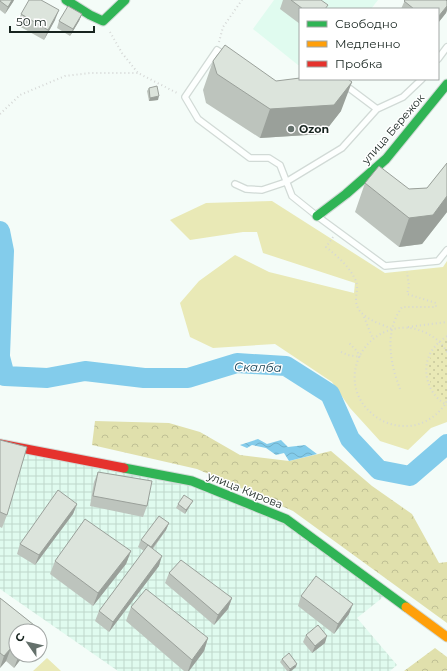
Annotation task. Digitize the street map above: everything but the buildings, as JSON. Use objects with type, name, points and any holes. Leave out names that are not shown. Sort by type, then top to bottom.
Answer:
[{"type":"street","points":[[66,0],[103,21],[124,0]]},
{"type":"street","name":"улица Бережок","points":[[317,216],[346,194],[386,159],[447,84]]},
{"type":"street","name":"улица Кирова","points":[[0,444],[192,481],[286,519],[447,637]]},
{"type":"lane","points":[[439,58],[447,47]]},
{"type":"lane","points":[[230,59],[217,50],[185,97],[198,119],[250,158],[269,158],[280,166],[292,196],[385,266],[438,261],[447,250]]},
{"type":"lane","points":[[338,80],[377,109]]},
{"type":"lane","points":[[236,184],[246,189],[262,190],[286,182],[342,148],[377,109],[403,97],[421,80]]},
{"type":"path","points":[[217,50],[223,27],[242,0]]},
{"type":"path","points":[[103,21],[122,53],[138,73],[185,97]]},
{"type":"path","points":[[0,114],[20,95],[66,76],[90,73],[138,73]]},
{"type":"path","points":[[337,231],[326,247],[343,262],[356,279],[358,288],[356,300],[357,307],[364,316],[373,339]]},
{"type":"path","points":[[400,389],[393,372],[390,348],[392,329],[396,315],[402,307],[436,307],[436,303],[407,294],[409,286],[406,264]]},
{"type":"path","points":[[364,316],[392,329]]},
{"type":"path","points":[[447,322],[403,327],[380,333],[368,344],[360,357],[355,372],[359,398],[366,409],[378,419],[393,425],[406,426],[418,424],[435,416],[447,403]]},
{"type":"path","points":[[403,327],[416,329],[432,336],[447,352]]},
{"type":"path","points":[[447,336],[439,342],[430,353],[427,364],[427,379],[433,392],[441,402],[447,403]]},
{"type":"path","points":[[348,342],[357,351],[360,357]]},
{"type":"path","points":[[341,352],[348,356],[360,357]]},
{"type":"shaded area","points":[[274,0],[378,0],[372,8],[299,8],[299,65],[253,29]]},
{"type":"shaded area","points":[[0,448],[188,484],[283,522],[387,594],[357,618],[397,665],[390,671],[118,671],[0,589]]},
{"type":"green space","points":[[272,201],[385,273],[443,267],[447,261],[447,422],[431,428],[408,450],[380,441],[350,408],[332,382],[275,344],[213,348],[190,337],[180,303],[199,281],[235,255],[269,272],[354,293],[355,283],[263,253],[257,232],[243,232],[190,240],[170,220],[206,203]]},
{"type":"green space","points":[[447,338],[447,403],[433,388],[428,369],[431,357],[437,346]]},
{"type":"green space","points":[[95,421],[169,423],[200,432],[240,455],[289,461],[331,451],[372,486],[412,514],[439,563],[447,562],[447,623],[293,511],[197,469],[92,445]]},
{"type":"green space","points":[[435,648],[447,657],[447,671],[404,671]]},
{"type":"green space","points":[[48,659],[61,671],[33,671],[42,663],[48,663]]},
{"type":"water","points":[[258,439],[267,444],[281,440],[288,447],[305,445],[317,454],[289,461],[284,453],[276,455],[266,448],[252,445],[247,448],[240,445]]},
{"type":"waterway","name":"Скалба","points":[[0,231],[4,251],[0,355]]},
{"type":"waterway","name":"Скалба","points":[[0,357],[5,376],[47,378],[85,371],[144,378],[188,378],[237,363],[286,366],[330,394],[350,439],[379,470],[410,476],[447,444]]},
{"type":"traffic: fast","points":[[66,0],[103,21],[125,0]]},
{"type":"traffic: fast","points":[[317,216],[346,194],[386,159],[447,84]]},
{"type":"traffic: fast","points":[[124,468],[192,481],[286,519],[406,607]]},
{"type":"traffic: slow","points":[[406,607],[447,637]]},
{"type":"traffic: jam","points":[[0,444],[124,468]]},
{"type":"place","name":"Ozon","points":[[291,129]]}]
